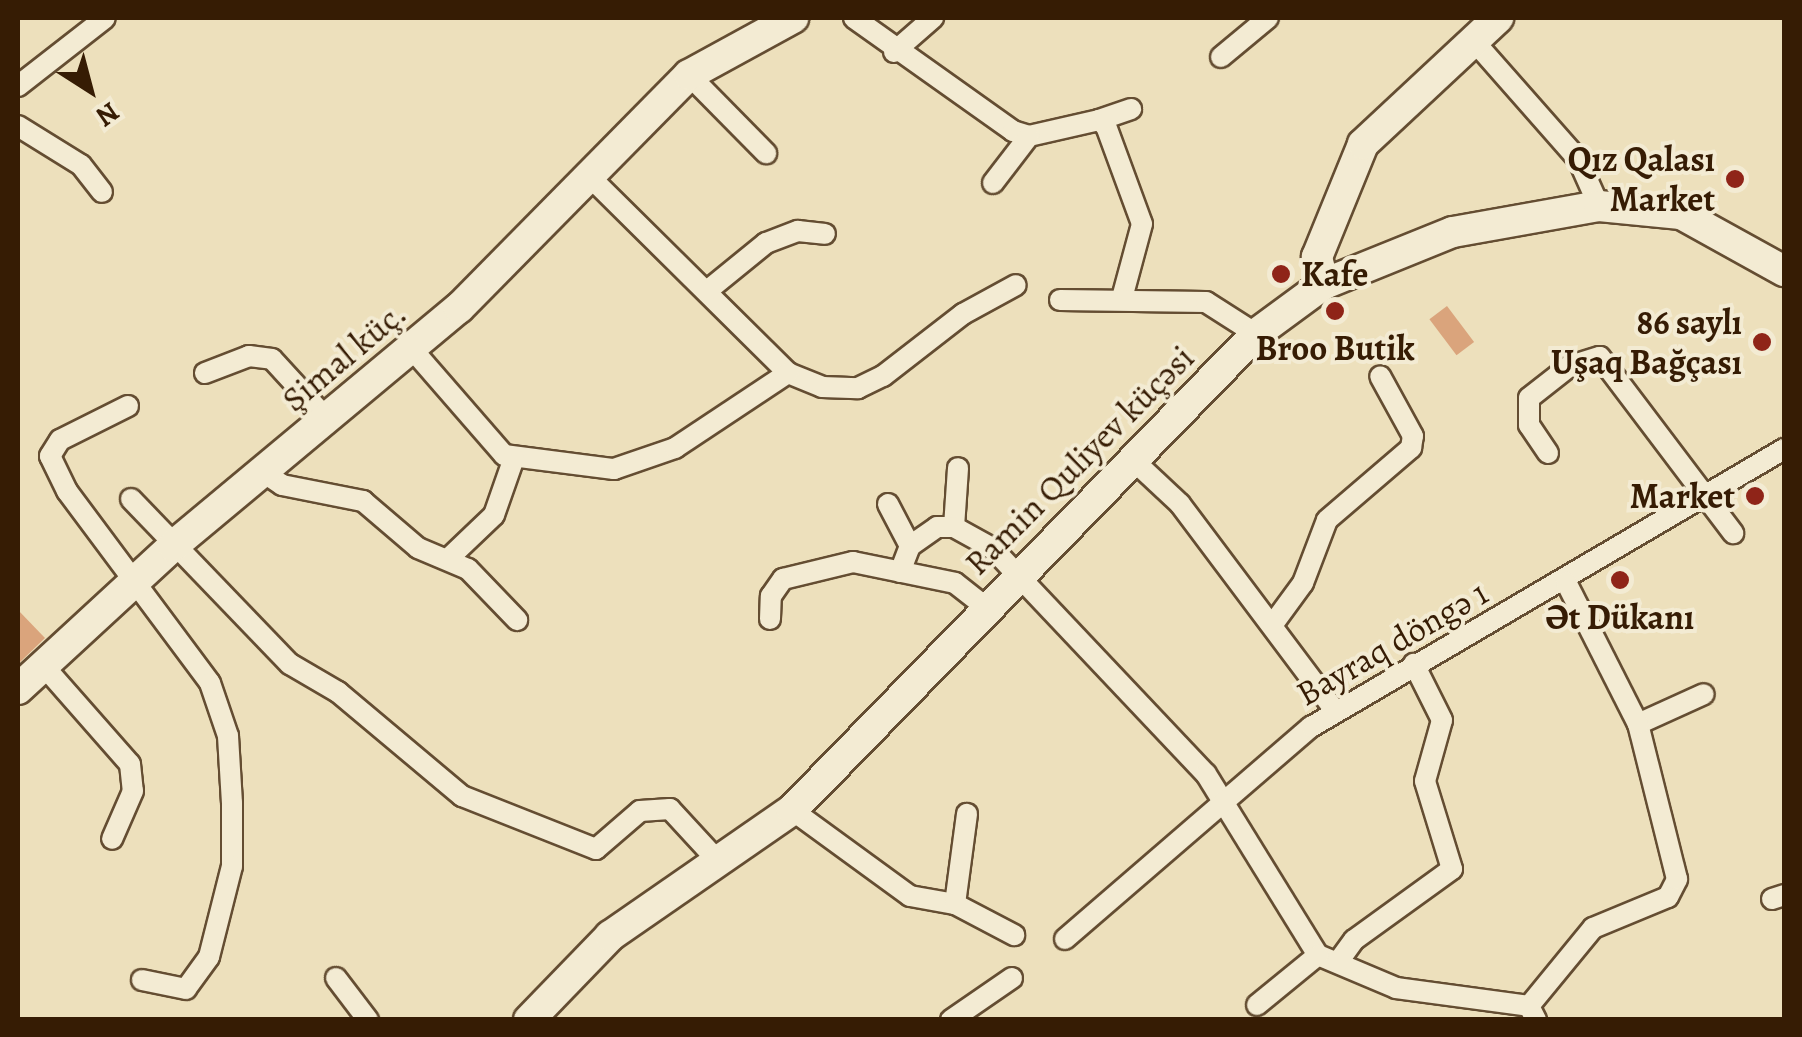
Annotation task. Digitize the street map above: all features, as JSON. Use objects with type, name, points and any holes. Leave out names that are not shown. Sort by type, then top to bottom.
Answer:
[{"type":"street","points":[[18,86],[105,18]]},
{"type":"street","name":"Şimal küç.","points":[[18,688],[173,546],[412,350],[689,75],[793,18]]},
{"type":"street","points":[[854,18],[894,52],[1029,136]]},
{"type":"street","points":[[894,52],[934,18]]},
{"type":"street","points":[[1221,57],[1268,18]]},
{"type":"street","points":[[1324,284],[1317,257],[1363,144],[1498,18]]},
{"type":"street","points":[[1473,40],[1578,159],[1599,206]]},
{"type":"street","points":[[689,75],[766,153]]},
{"type":"street","points":[[994,183],[1029,136],[1130,109]]},
{"type":"street","points":[[1099,120],[1114,139],[1142,224],[1122,298]]},
{"type":"street","points":[[18,126],[80,166],[102,192]]},
{"type":"street","points":[[588,175],[650,244],[707,291],[788,373],[840,392],[858,388],[1016,286]]},
{"type":"street","name":"Ramin Quliyev küçəsi","points":[[530,1020],[610,936],[792,810],[1256,334],[1324,284],[1453,232],[1599,206],[1681,214],[1784,271]]},
{"type":"street","points":[[707,291],[766,244],[798,231],[825,234]]},
{"type":"street","points":[[1060,300],[1206,302],[1256,334]]},
{"type":"street","points":[[412,350],[493,445],[514,458],[632,467],[675,448],[788,373]]},
{"type":"street","points":[[206,374],[249,356],[272,359],[327,419]]},
{"type":"street","points":[[1548,453],[1529,425],[1529,398],[1570,366],[1600,358],[1733,533]]},
{"type":"street","points":[[1273,624],[1303,584],[1327,520],[1411,448],[1414,436],[1380,376]]},
{"type":"street","points":[[128,406],[60,440],[50,456],[222,711],[232,803],[229,881],[209,957],[186,989],[142,980]]},
{"type":"street","name":"Bayraq döngə 1","points":[[1065,939],[1224,799],[1336,712],[1782,455]]},
{"type":"street","points":[[449,558],[494,515],[514,458]]},
{"type":"street","points":[[1133,460],[1180,504],[1336,712]]},
{"type":"street","points":[[954,527],[958,468]]},
{"type":"street","points":[[263,472],[282,485],[363,500],[418,548],[449,558],[516,620]]},
{"type":"street","points":[[131,499],[290,664],[338,692],[462,796],[596,849],[640,812],[670,809],[718,862]]},
{"type":"street","points":[[888,504],[910,546]]},
{"type":"street","points":[[900,572],[910,546],[937,527],[954,527],[1018,575],[1224,799],[1291,922],[1328,958],[1396,988],[1533,1013],[1593,928],[1675,888],[1638,724],[1566,582]]},
{"type":"street","points":[[770,619],[774,586],[799,572],[853,562],[955,583],[986,607]]},
{"type":"street","points":[[42,664],[130,764],[133,791],[112,839]]},
{"type":"street","points":[[1257,1005],[1452,870],[1425,781],[1442,720],[1414,664]]},
{"type":"street","points":[[1638,724],[1704,694]]},
{"type":"street","points":[[792,810],[910,896],[955,904],[1014,936]]},
{"type":"street","points":[[955,904],[966,814]]},
{"type":"street","points":[[336,978],[368,1020]]},
{"type":"street","points":[[951,1020],[1012,978]]},
{"type":"building","points":[[1447,306],[1474,342],[1457,355],[1429,319]]},
{"type":"building","points":[[18,610],[45,638],[18,664]]},
{"type":"place","name":"Qız Qalası Market","points":[[1735,179]]},
{"type":"place","name":"Kafe","points":[[1281,274]]},
{"type":"place","name":"Broo Butik","points":[[1335,311]]},
{"type":"place","name":"86 saylı Uşaq Bağçası","points":[[1762,342]]},
{"type":"place","name":"Market","points":[[1755,496]]},
{"type":"place","name":"Ət Dükanı","points":[[1620,580]]}]
